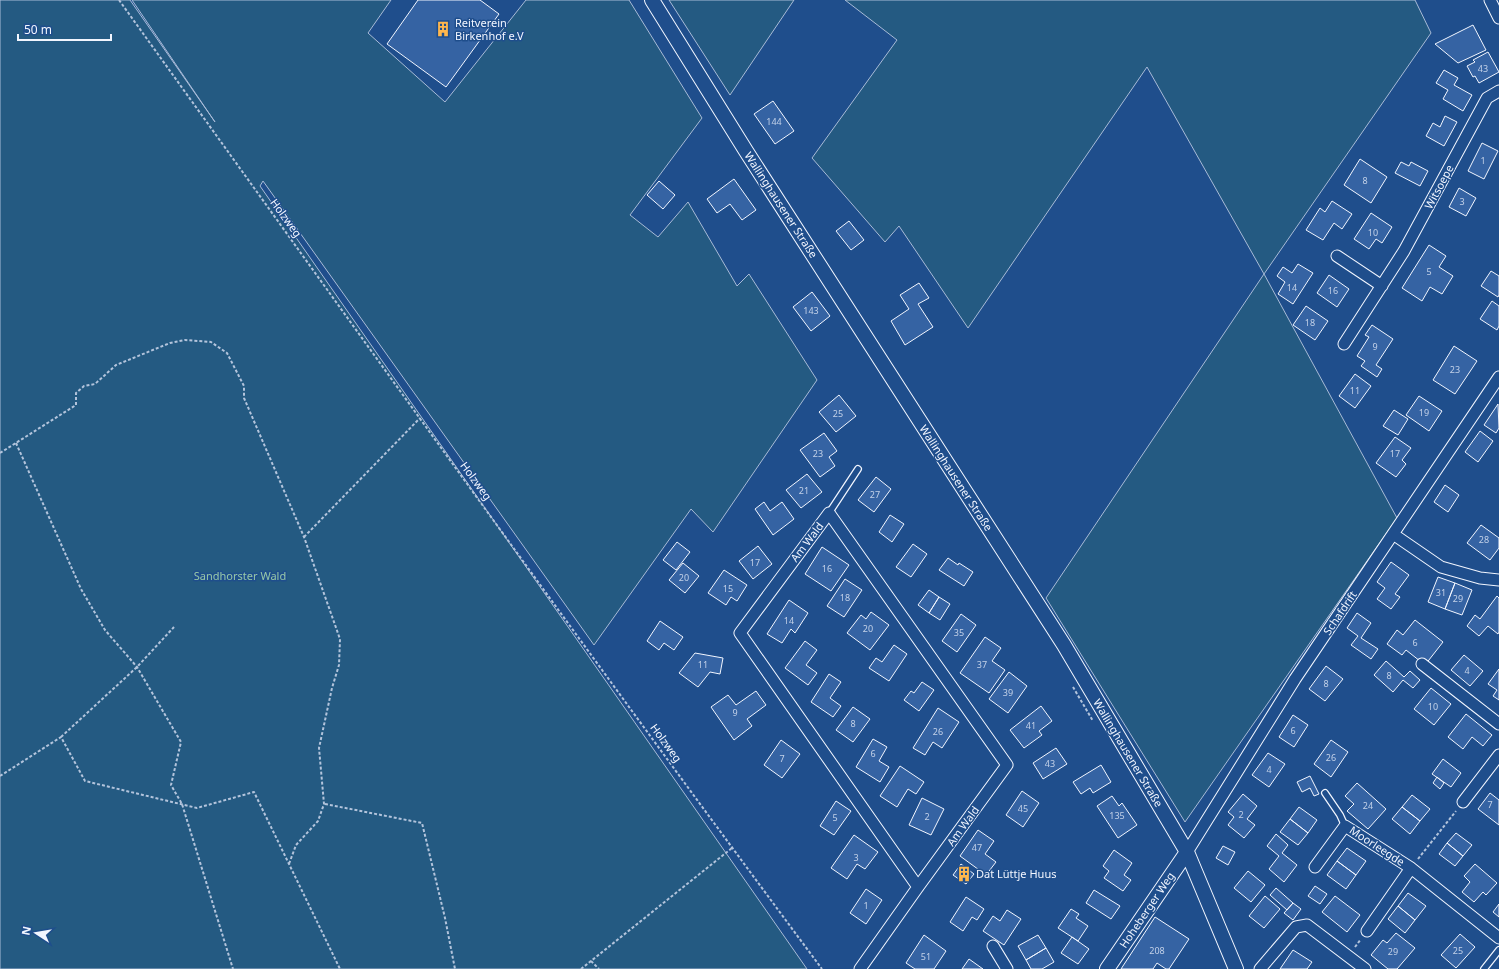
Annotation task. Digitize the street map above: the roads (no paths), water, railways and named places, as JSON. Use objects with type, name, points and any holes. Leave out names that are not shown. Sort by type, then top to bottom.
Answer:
[{"type":"street","name":"Wallinghausener Straße","points":[[652,0],[750,157],[1064,645],[1187,852],[1236,969]]},
{"type":"street","points":[[1490,0],[1499,18]]},
{"type":"street","name":"Witsoepe","points":[[1344,344],[1404,251],[1487,98],[1499,91]]},
{"type":"street","points":[[1337,256],[1382,286]]},
{"type":"street","name":"Schafdrift","points":[[1187,852],[1295,679],[1499,377]]},
{"type":"street","name":"Am Wald","points":[[860,969],[1007,765],[829,513],[740,633],[918,887]]},
{"type":"street","points":[[1393,534],[1441,567],[1480,578],[1499,580]]},
{"type":"street","points":[[1422,664],[1499,724]]},
{"type":"street","points":[[1462,802],[1499,755]]},
{"type":"street","name":"Moorleegde","points":[[1315,867],[1345,826],[1411,868],[1499,938]]},
{"type":"street","name":"Hoheberger Weg","points":[[1107,969],[1187,852]]},
{"type":"street","name":"Moorleegde","points":[[1367,931],[1411,868]]},
{"type":"street","points":[[1260,969],[1296,927],[1307,924],[1365,969]]},
{"type":"street","points":[[993,946],[1007,969]]},
{"type":"lane","points":[[829,513],[858,470]]},
{"type":"lane","points":[[1325,793],[1345,826]]},
{"type":"lane","points":[[1484,969],[1499,950]]},
{"type":"place","name":"Reitverein Birkenhof e.V","points":[[443,29]]},
{"type":"place","name":"Dat Lüttje Huus","points":[[964,874]]},
{"type":"park label","name":"Sandhorster Wald","points":[[240,576]]}]
